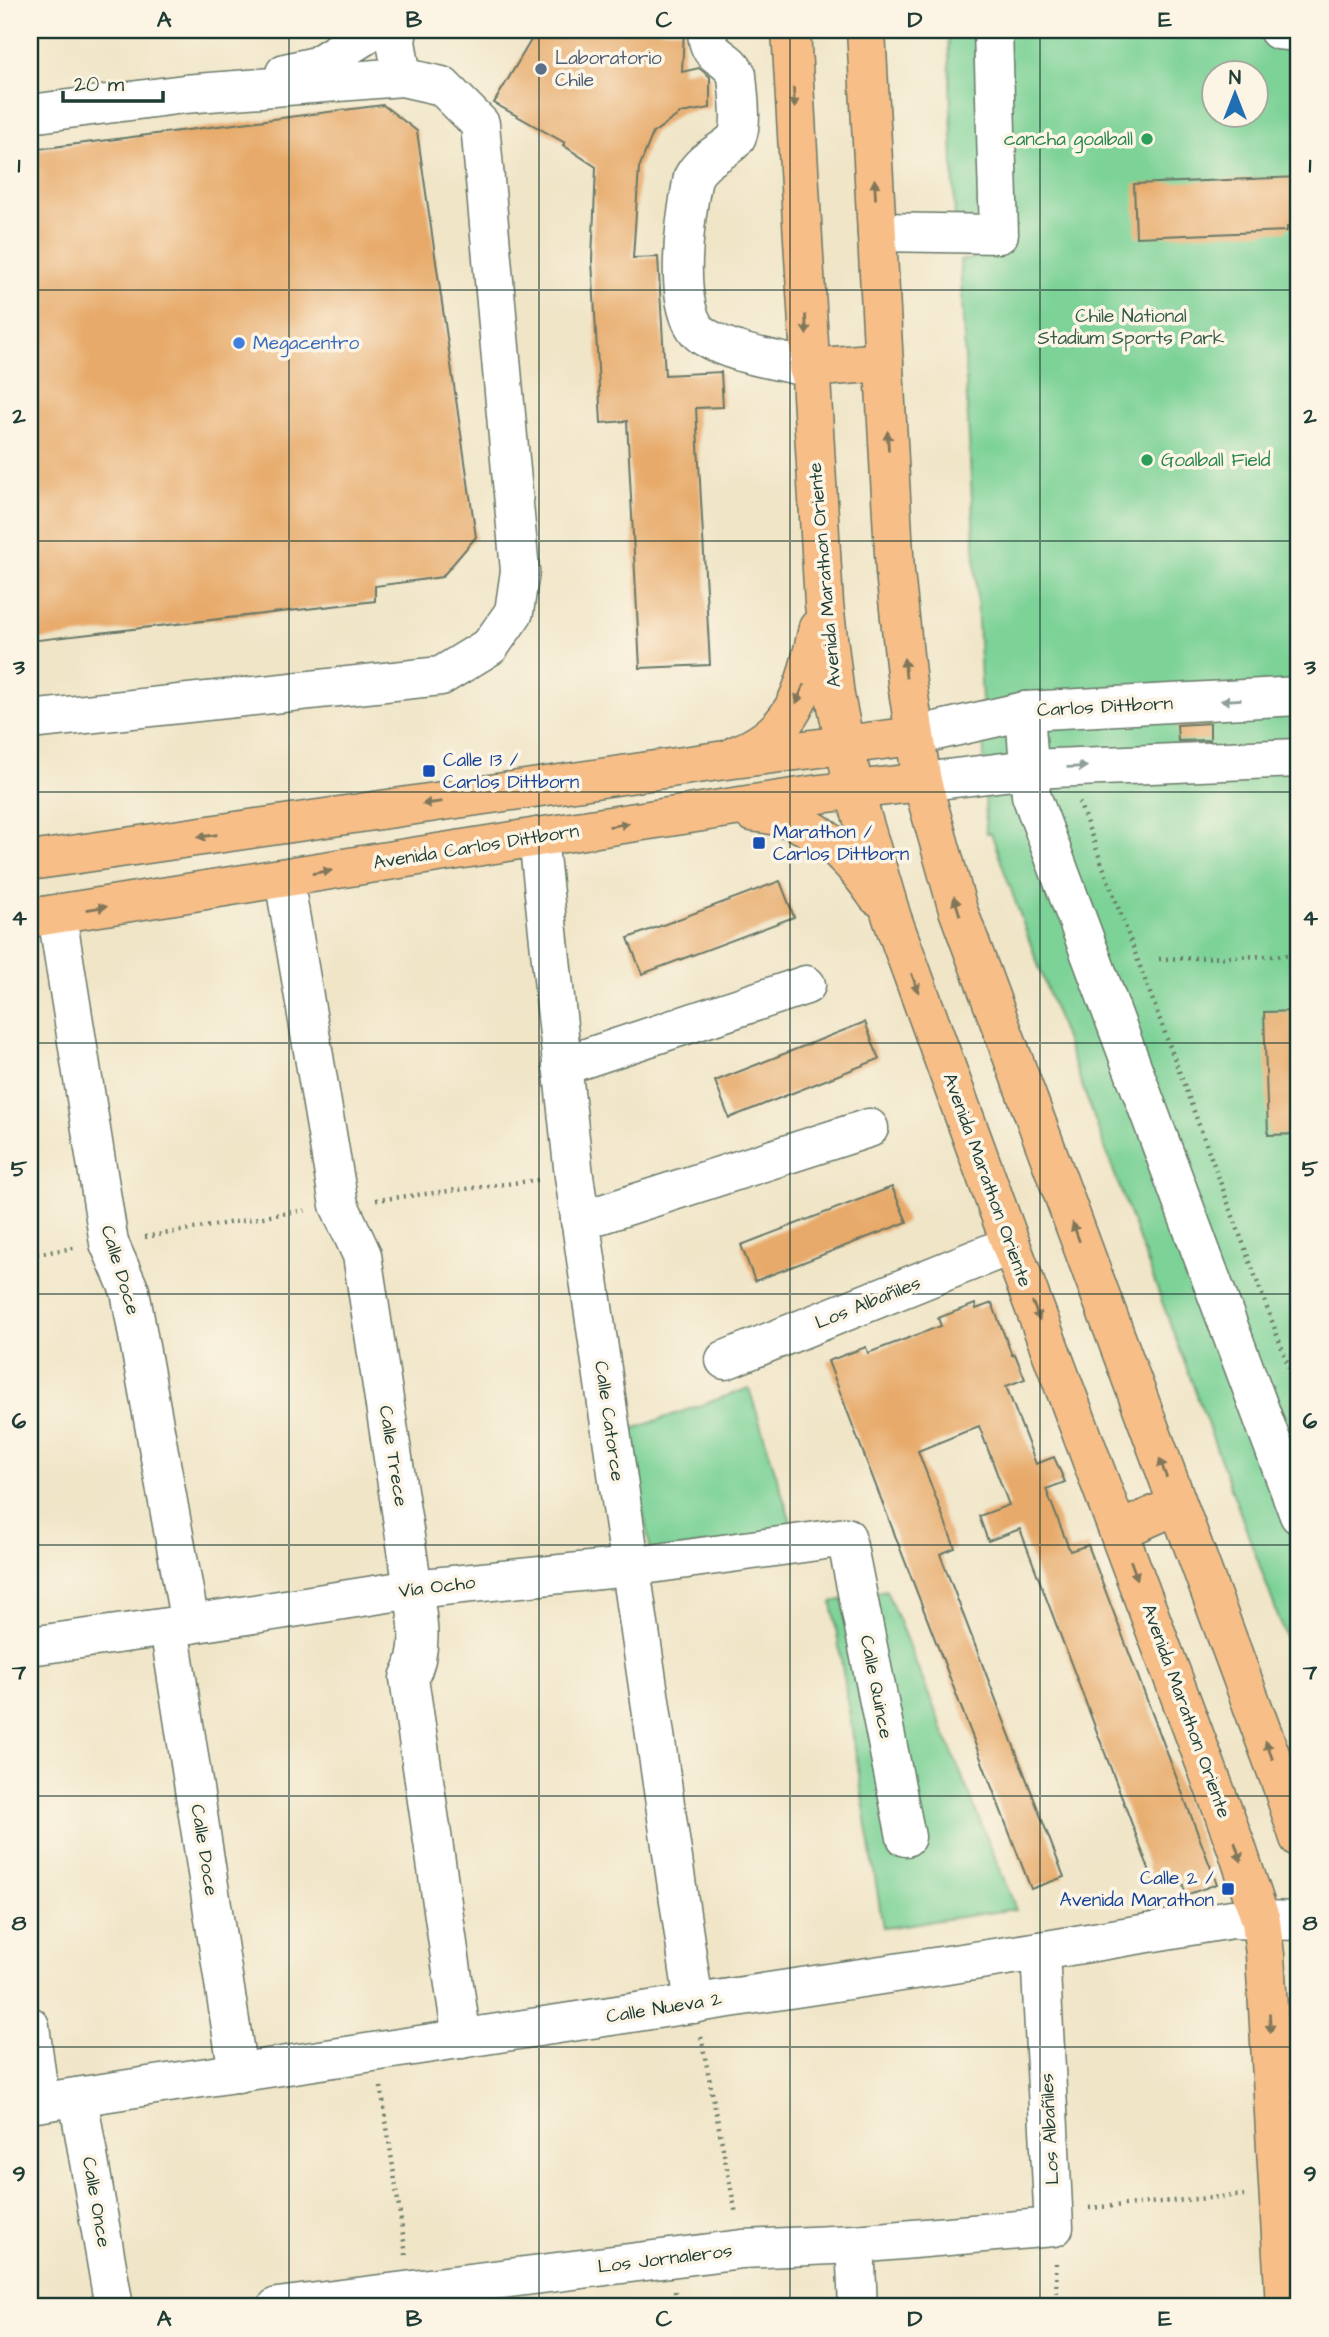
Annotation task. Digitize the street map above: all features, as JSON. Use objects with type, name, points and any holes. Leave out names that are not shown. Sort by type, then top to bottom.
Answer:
[{"type":"main road","name":"Avenida Marathon Oriente","points":[[791,30],[808,368],[824,604],[844,745],[854,790],[892,918],[1236,1846],[1261,1921],[1267,1978],[1286,2307]]},
{"type":"main road","points":[[866,30],[895,572],[922,782],[958,910],[1299,1838]]},
{"type":"main road","points":[[808,368],[884,362]]},
{"type":"main road","points":[[718,761],[746,751],[770,738],[798,702],[824,604]]},
{"type":"main road","points":[[30,861],[718,761],[914,736]]},
{"type":"main road","name":"Avenida Carlos Dittborn","points":[[43,916],[538,837],[922,782]]},
{"type":"main road","points":[[722,809],[794,820],[822,836],[851,863],[892,918]]},
{"type":"main road","points":[[1119,1531],[1177,1505]]},
{"type":"street","points":[[184,94],[316,66],[363,36],[367,30]]},
{"type":"street","points":[[398,30],[396,41],[402,78]]},
{"type":"street","points":[[707,30],[707,42],[711,49],[734,68],[737,75],[739,124],[738,135],[732,142],[699,165],[693,177],[682,274],[685,308],[690,323],[703,336],[730,348],[808,368]]},
{"type":"street","points":[[877,232],[999,234],[993,30]]},
{"type":"street","points":[[1278,30],[1299,32]]},
{"type":"street","points":[[30,114],[184,94],[402,78],[442,86],[480,124],[520,571],[514,612],[489,646],[441,676],[30,720]]},
{"type":"street","name":"Carlos Dittborn","points":[[914,736],[1025,711],[1299,696]]},
{"type":"street","points":[[1025,711],[1031,795],[1299,1515]]},
{"type":"street","points":[[922,782],[1029,769],[1299,758]]},
{"type":"street","name":"Calle Catorce","points":[[538,837],[580,1221],[694,2004]]},
{"type":"street","name":"Calle Trece","points":[[284,878],[339,1205],[362,1255],[413,1589],[419,1643],[415,1667],[409,1678],[462,2039]]},
{"type":"street","name":"Calle Doce","points":[[43,916],[109,1243],[131,1291],[239,2073]]},
{"type":"street","points":[[562,1066],[806,985]]},
{"type":"street","points":[[580,1221],[869,1128]]},
{"type":"street","name":"Los Albañiles","points":[[725,1360],[1011,1245]]},
{"type":"street","name":"Vía Ocho","points":[[30,1646],[179,1626],[413,1589],[629,1567],[846,1537]]},
{"type":"street","name":"Calle Quince","points":[[846,1537],[906,1838]]},
{"type":"street","name":"Calle Nueva 2","points":[[35,2103],[1040,1951],[1232,1919],[1299,1921]]},
{"type":"street","name":"Los Albañiles","points":[[1040,1951],[1054,2219]]},
{"type":"street","points":[[30,2026],[35,2103]]},
{"type":"street","name":"Calle Once","points":[[78,2097],[114,2307]]},
{"type":"street","name":"Los Jornaleros","points":[[277,2307],[743,2249],[855,2244],[1054,2219]]},
{"type":"street","points":[[855,2244],[858,2307]]},
{"type":"path","points":[[1079,801],[1299,1394]]},
{"type":"path","points":[[1159,959],[1299,955]]},
{"type":"path","points":[[694,2004],[743,2249]]},
{"type":"path","points":[[376,2052],[411,2290]]},
{"type":"path","points":[[1057,2307],[1054,2219],[1280,2192]]},
{"type":"green space","name":"Chile National Stadium Sports Park","points":[[948,30],[1299,30],[1299,1674],[991,833],[986,833],[960,260],[973,259],[971,217],[955,217]]},
{"type":"green space","points":[[749,1388],[794,1532],[651,1552],[627,1431]]},
{"type":"green space","points":[[886,1590],[1016,1909],[883,1928],[832,1602]]},
{"type":"building","points":[[537,30],[684,30],[682,72],[699,68],[710,77],[710,108],[681,113],[653,133],[639,168],[633,258],[658,257],[665,375],[721,372],[723,407],[696,408],[710,665],[640,668],[627,421],[601,423],[592,260],[596,167],[563,145],[565,143],[494,103]]},
{"type":"building","name":"Megacentro","points":[[383,105],[417,131],[476,537],[442,577],[375,586],[375,601],[30,641],[30,150]]},
{"type":"building","points":[[1299,177],[1299,227],[1287,227],[1287,231],[1136,237],[1134,184]]},
{"type":"building","points":[[1210,723],[1210,740],[1178,741],[1177,725]]},
{"type":"building","points":[[780,881],[794,917],[642,974],[628,938]]},
{"type":"building","points":[[1299,1011],[1299,1134],[1268,1135],[1264,1012]]},
{"type":"building","points":[[865,1022],[879,1059],[729,1118],[715,1081]]},
{"type":"building","points":[[892,1187],[907,1222],[755,1281],[741,1245]]},
{"type":"building","points":[[992,1303],[1012,1355],[1015,1354],[1025,1379],[1006,1386],[1036,1464],[1054,1457],[1065,1482],[1046,1489],[1070,1551],[1088,1545],[1217,1884],[1186,1895],[1180,1876],[1155,1885],[1020,1529],[988,1541],[979,1516],[1009,1505],[979,1426],[918,1451],[955,1548],[940,1554],[1064,1877],[1031,1889],[828,1361],[866,1347],[868,1353],[941,1326],[938,1318],[975,1304],[976,1309]]},
{"type":"place","name":"Laboratorio Chile","points":[[541,69]]},
{"type":"place","name":"cancha goalball","points":[[1147,139]]},
{"type":"place","name":"Megacentro","points":[[239,343]]},
{"type":"place","name":"Goalball Field","points":[[1147,460]]},
{"type":"place","name":"Calle 13 / Carlos Dittborn","points":[[429,771]]},
{"type":"place","name":"Marathon / Carlos Dittborn","points":[[759,843]]},
{"type":"place","name":"Calle 2 / Avenida Marathon","points":[[1228,1889]]}]
